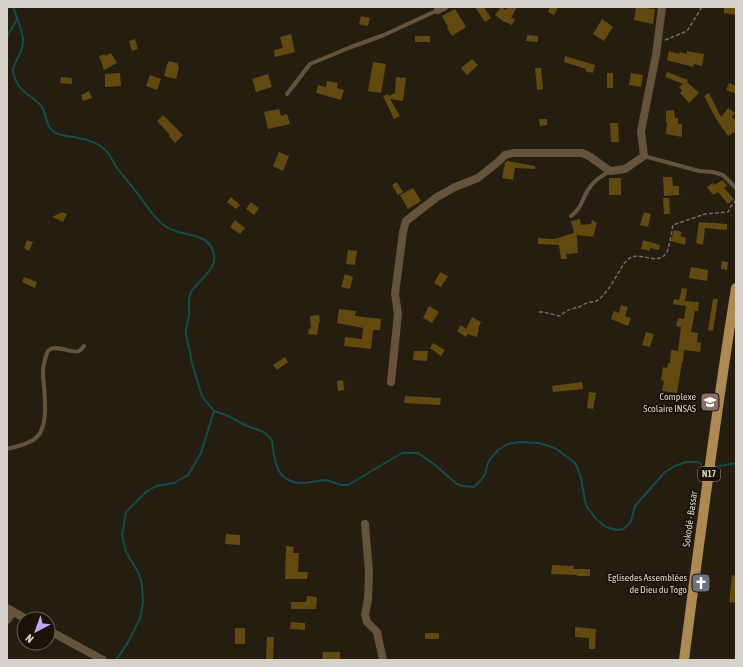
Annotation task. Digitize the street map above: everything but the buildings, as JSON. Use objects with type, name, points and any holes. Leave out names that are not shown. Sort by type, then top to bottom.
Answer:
[{"type":"main road","name":"Sokodé - Bassar","points":[[684,660],[724,360],[736,288]]},
{"type":"street","points":[[390,382],[398,314],[396,294],[403,232],[406,221],[437,197],[455,187],[478,178],[505,155],[513,153],[582,153],[589,156],[610,171],[625,169],[644,156],[641,131],[656,55],[662,7]]},
{"type":"street","points":[[364,524],[369,572],[368,599],[365,615],[367,622],[377,632],[383,660]]},
{"type":"street","points":[[7,620],[10,610]]},
{"type":"street","points":[[56,634],[103,660]]},
{"type":"lane","points":[[287,94],[310,64],[384,35],[441,8]]},
{"type":"lane","points":[[644,156],[699,171],[713,172],[723,175],[736,188]]},
{"type":"lane","points":[[571,216],[576,212],[583,201],[588,189],[597,179],[610,171]]},
{"type":"lane","points":[[7,449],[22,446],[34,440],[39,436],[42,430],[46,411],[43,369],[49,350],[53,348],[75,352],[84,346]]},
{"type":"path","points":[[658,42],[687,32],[702,7]]},
{"type":"path","points":[[539,312],[560,316],[573,308],[598,300],[609,288],[626,261],[631,257],[637,256],[657,258],[663,256],[667,252],[673,225],[705,214],[728,212],[736,199]]},
{"type":"waterway","points":[[13,7],[20,24],[23,39],[22,49],[13,67],[13,72],[19,86],[43,109],[49,127],[54,132],[59,134],[87,140],[97,144],[108,153],[120,172],[161,223],[172,230],[199,237],[208,243],[212,248],[214,255],[213,265],[190,295],[189,316],[186,330],[191,360],[202,396],[214,411],[264,432],[272,440],[278,469],[287,479],[293,482],[302,483],[326,480],[342,485],[348,485],[402,453],[418,453],[457,484],[474,487],[482,479],[488,463],[498,450],[508,444],[519,442],[539,443],[555,448],[574,462],[581,478],[587,507],[597,520],[606,527],[617,530],[623,529],[627,526],[631,521],[635,506],[665,472],[686,462],[698,462],[701,464]]},
{"type":"waterway","points":[[7,37],[17,19]]},
{"type":"waterway","points":[[116,660],[127,644],[140,619],[143,602],[142,584],[138,572],[126,552],[122,535],[126,512],[146,492],[156,486],[174,483],[188,475],[201,453],[214,411]]},
{"type":"waterway","points":[[720,466],[736,463]]},
{"type":"place","name":"Complexe Scolaire INSAS","points":[[710,402]]},
{"type":"place","name":"Eglisedes Assemblées de Dieu du Togo","points":[[701,583]]}]
